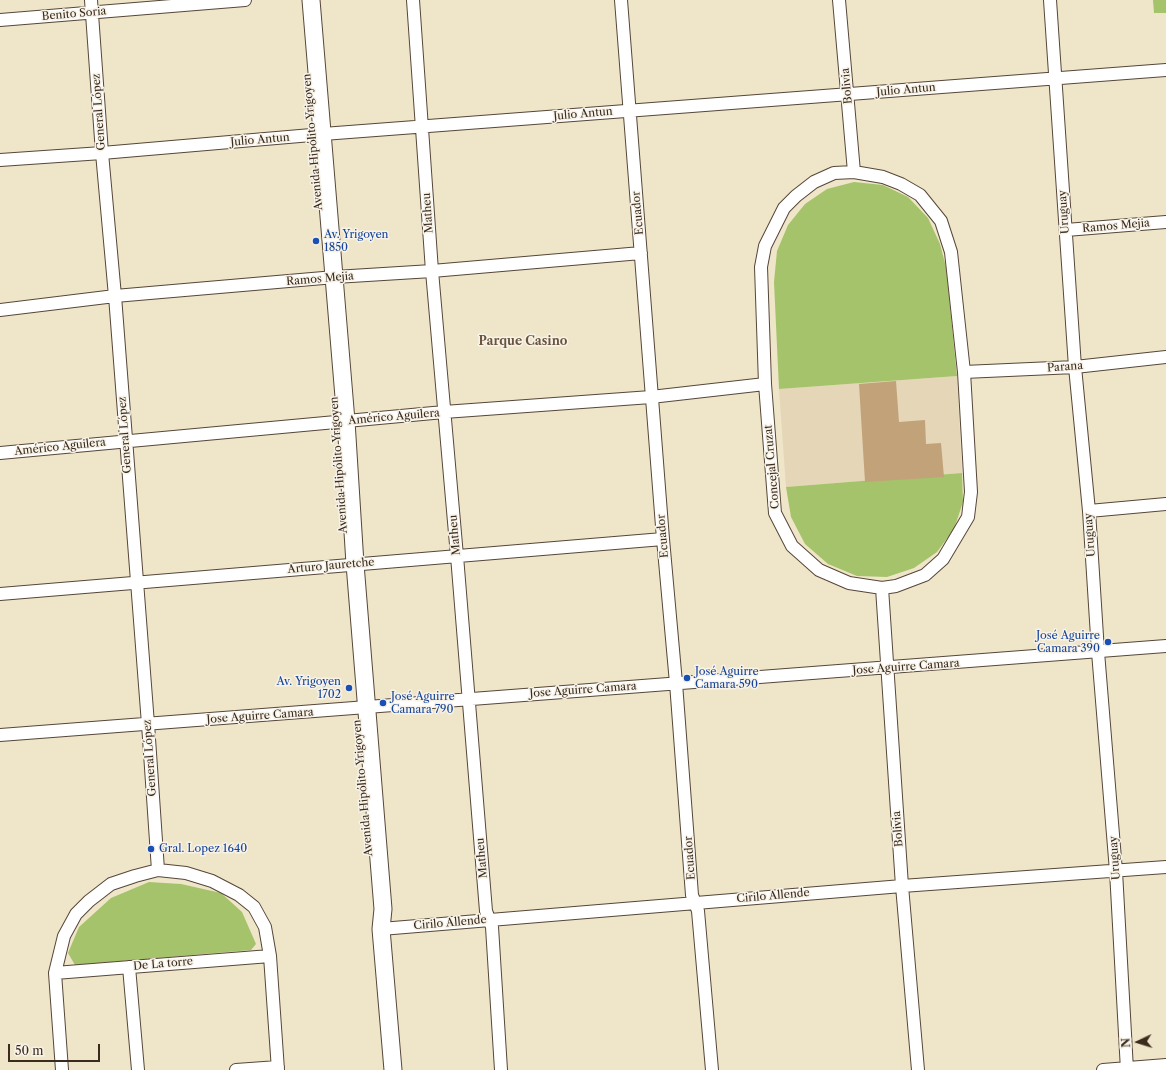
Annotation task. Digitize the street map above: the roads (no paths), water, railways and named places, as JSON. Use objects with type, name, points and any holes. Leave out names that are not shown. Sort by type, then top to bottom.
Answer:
[{"type":"main road","name":"Avenida Hipólito Yrigoyen","points":[[301,0],[318,134]]},
{"type":"main road","name":"Avenida Hipólito Yrigoyen","points":[[311,0],[318,134],[341,422],[361,708],[382,909],[381,929],[393,1070]]},
{"type":"street","name":"Benito Soria","points":[[0,20],[92,6],[245,0]]},
{"type":"street","name":"Matheu","points":[[413,0],[432,271],[486,911],[492,927],[501,1070]]},
{"type":"street","name":"Ecuador","points":[[621,0],[651,397],[676,683],[692,895],[698,911],[712,1070]]},
{"type":"street","name":"Bolivia","points":[[839,0],[854,172]]},
{"type":"street","name":"Uruguay","points":[[1050,0],[1075,367],[1089,511],[1098,652],[1116,871],[1127,1069]]},
{"type":"street","name":"General López","points":[[92,6],[102,153],[115,296],[158,870]]},
{"type":"street","name":"Julio Antun","points":[[0,160],[102,153],[318,134],[1166,70]]},
{"type":"street","name":"Concejal Cruzat","points":[[854,172],[883,177],[901,184],[920,195],[942,221],[951,252],[964,372],[971,492],[968,517],[944,559],[925,574],[896,586],[882,588],[849,583],[819,570],[792,546],[775,513],[765,384],[761,267],[765,246],[784,208],[796,196],[814,182],[834,173],[854,172]]},
{"type":"street","name":"Ramos Mejia","points":[[1066,230],[1166,222]]},
{"type":"street","name":"Ramos Mejia","points":[[0,310],[115,296],[641,253]]},
{"type":"street","name":"Parana","points":[[964,372],[1075,367],[1166,357]]},
{"type":"street","name":"Américo Aguilera","points":[[0,453],[444,412],[651,397],[765,384]]},
{"type":"street","points":[[1089,511],[1166,504]]},
{"type":"street","name":"Arturo Jauretche","points":[[0,594],[663,539]]},
{"type":"street","name":"Bolivia","points":[[882,588],[886,668],[902,886],[918,1070]]},
{"type":"street","name":"Jose Aguirre Camara","points":[[0,735],[1166,646]]},
{"type":"street","name":"Cirilo Allende","points":[[381,929],[902,886],[1166,867]]},
{"type":"street","points":[[62,1070],[55,973],[64,936],[76,914],[89,901],[111,884],[158,870],[186,873],[212,881],[239,895],[254,907],[265,927],[270,956],[278,1068],[236,1070]]},
{"type":"street","name":"De La torre","points":[[55,973],[270,956]]},
{"type":"street","points":[[129,967],[138,1070]]},
{"type":"street","points":[[1103,1070],[1166,1065]]},
{"type":"place","name":"Av. Yrigoyen 1850","points":[[316,241]]},
{"type":"place","name":"José Aguirre Camara 390","points":[[1108,642]]},
{"type":"place","name":"José Aguirre Camara 590","points":[[687,678]]},
{"type":"place","name":"Av. Yrigoyen 1702","points":[[349,688]]},
{"type":"place","name":"José Aguirre Camara 790","points":[[383,703]]},
{"type":"place","name":"Gral. Lopez 1640","points":[[151,849]]},
{"type":"district","name":"Parque Casino","points":[[523,342]]}]
